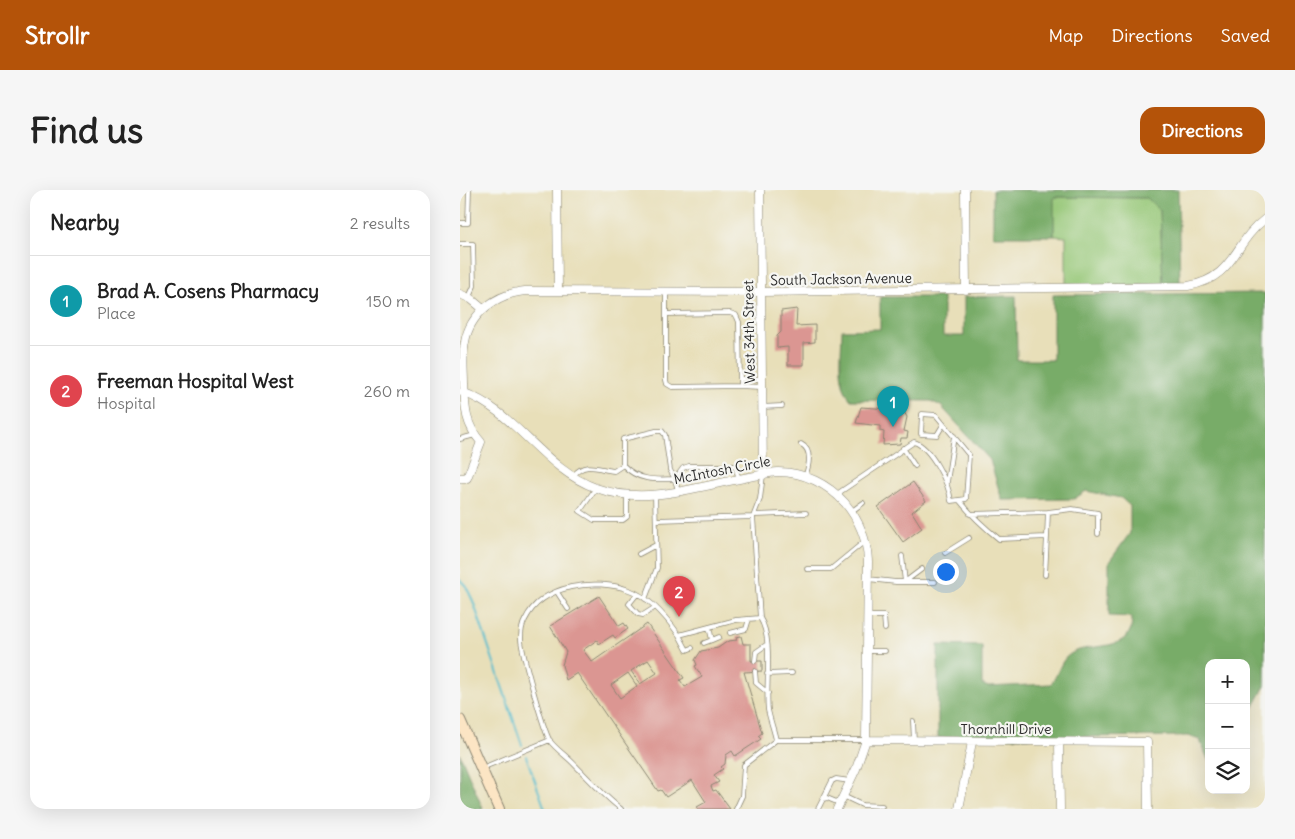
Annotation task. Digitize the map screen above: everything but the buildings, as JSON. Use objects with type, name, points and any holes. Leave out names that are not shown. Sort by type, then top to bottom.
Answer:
[{"type":"main road","points":[[460,720],[499,809]]},
{"type":"street","points":[[557,190],[558,291]]},
{"type":"street","name":"West 34th Street","points":[[760,190],[764,475]]},
{"type":"street","points":[[965,190],[966,290]]},
{"type":"street","name":"South Jackson Avenue","points":[[464,478],[481,442],[468,426],[462,393],[464,343],[471,325],[483,309],[496,300],[514,292],[762,292],[1177,287],[1200,284],[1220,273],[1251,232],[1265,219]]},
{"type":"street","points":[[460,294],[483,309]]},
{"type":"street","name":"McIntosh Circle","points":[[462,393],[495,411],[558,467],[596,488],[627,496],[655,495],[788,472],[822,484],[837,494],[852,511],[865,541],[868,579],[866,740],[856,769],[840,803]]},
{"type":"street","name":"Thornhill Drive","points":[[866,740],[914,742],[1147,742],[1148,809]]},
{"type":"street","points":[[959,809],[972,742]]},
{"type":"street","points":[[1059,742],[1060,809]]},
{"type":"lane","points":[[460,223],[468,223],[468,190]]},
{"type":"lane","points":[[460,244],[473,244],[474,286],[468,298]]},
{"type":"lane","points":[[666,291],[666,380],[668,385],[740,386],[762,383]]},
{"type":"lane","points":[[666,314],[730,313],[736,315],[739,322],[740,386]]},
{"type":"lane","points":[[740,379],[762,383]]},
{"type":"lane","points":[[762,407],[782,406]]},
{"type":"lane","points":[[944,425],[937,435],[920,434],[922,414],[936,415],[954,436],[969,455],[966,499],[960,501],[951,501],[947,482],[954,436]]},
{"type":"lane","points":[[675,479],[650,480],[631,473],[623,465],[623,439],[638,434],[662,431],[665,435],[670,470],[675,479],[678,491]]},
{"type":"lane","points":[[460,439],[475,435]]},
{"type":"lane","points":[[837,494],[914,442],[918,443],[947,482]]},
{"type":"lane","points":[[801,444],[807,449],[809,454],[806,477]]},
{"type":"lane","points":[[903,448],[915,466]]},
{"type":"lane","points":[[573,476],[580,468],[586,466],[614,471],[623,465]]},
{"type":"lane","points":[[675,479],[683,468],[689,466],[730,465],[735,466],[739,479]]},
{"type":"lane","points":[[764,475],[760,499],[754,516],[760,618],[764,624],[766,644],[768,709],[776,740]]},
{"type":"lane","points":[[596,488],[580,510],[594,520],[623,520],[627,517],[627,496]]},
{"type":"lane","points":[[645,600],[657,568],[655,495]]},
{"type":"lane","points":[[960,501],[970,514],[999,538],[1047,537]]},
{"type":"lane","points":[[852,511],[863,503]]},
{"type":"lane","points":[[970,514],[1048,512],[1072,509],[1098,513],[1098,534]]},
{"type":"lane","points":[[1045,575],[1048,512]]},
{"type":"lane","points":[[657,520],[806,513]]},
{"type":"lane","points":[[945,553],[969,538]]},
{"type":"lane","points":[[807,569],[830,568],[865,541]]},
{"type":"lane","points":[[639,554],[656,545]]},
{"type":"lane","points":[[902,556],[904,582]]},
{"type":"lane","points":[[904,582],[922,569]]},
{"type":"lane","points":[[868,579],[935,582]]},
{"type":"lane","points":[[621,809],[550,740],[521,639],[525,620],[544,598],[557,592],[584,586],[609,586],[637,594],[663,613],[687,650],[692,648]]},
{"type":"lane","points":[[557,592],[568,609]]},
{"type":"lane","points":[[637,594],[629,604],[638,614],[643,615],[654,608]]},
{"type":"lane","points":[[867,616],[884,616],[885,629]]},
{"type":"lane","points":[[679,635],[709,627],[760,618]]},
{"type":"lane","points":[[730,633],[746,629],[749,619]]},
{"type":"lane","points":[[709,627],[712,640]]},
{"type":"lane","points":[[704,643],[719,637]]},
{"type":"lane","points":[[755,661],[756,652],[766,644]]},
{"type":"lane","points":[[867,651],[885,651]]},
{"type":"lane","points":[[755,671],[756,683],[768,694]]},
{"type":"lane","points":[[767,674],[792,673]]},
{"type":"lane","points":[[914,721],[914,742]]},
{"type":"lane","points":[[481,768],[550,740]]},
{"type":"lane","points":[[736,809],[742,796],[744,764],[776,740],[866,740]]},
{"type":"lane","points":[[818,809],[832,781],[836,779],[850,781]]},
{"type":"lane","points":[[823,799],[827,798],[840,803],[882,806]]},
{"type":"green space","points":[[993,190],[1178,190],[1180,285],[1163,285],[1160,210],[1147,198],[1054,197],[1054,236],[993,236]]},
{"type":"green space","points":[[1053,197],[1147,198],[1160,210],[1163,285],[1066,287],[1066,237],[1054,236]]},
{"type":"green space","points":[[1265,293],[1265,686],[1250,714],[1250,659],[1205,659],[1205,752],[1200,740],[1188,736],[938,738],[938,645],[982,646],[982,684],[988,687],[1051,684],[1063,661],[1069,655],[1087,648],[1118,642],[1126,637],[1131,629],[1132,617],[1109,616],[1109,562],[1130,533],[1130,506],[1121,498],[1086,491],[1074,499],[1002,500],[990,460],[941,406],[931,401],[851,400],[843,385],[842,330],[880,329],[880,297],[943,297],[943,336],[964,336],[964,297],[1016,296],[1017,360],[1053,360],[1053,295]]},
{"type":"green space","points":[[460,754],[483,809],[460,809]]},
{"type":"waterway","points":[[460,580],[466,586],[473,601],[522,745]]},
{"type":"waterway","points":[[526,756],[545,809]]},
{"type":"place","name":"Brad A. Cosens Pharmacy","points":[[893,427]]},
{"type":"place","name":"Freeman Hospital West","points":[[679,617]]}]
